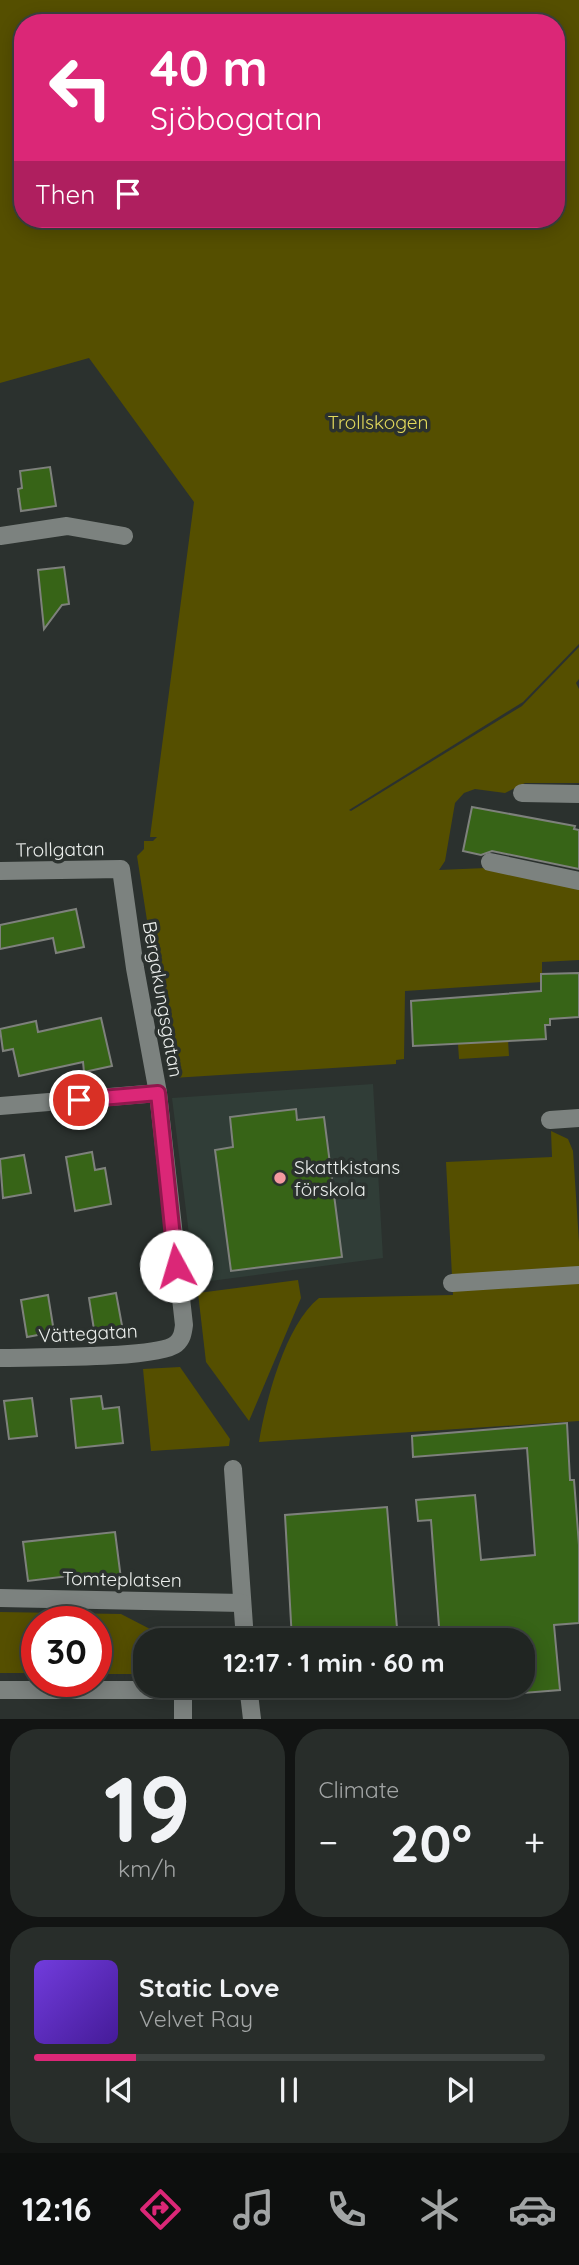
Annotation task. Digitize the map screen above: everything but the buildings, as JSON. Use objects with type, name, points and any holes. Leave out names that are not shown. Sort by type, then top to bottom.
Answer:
[{"type":"street","points":[[0,536],[67,526],[124,536]]},
{"type":"street","points":[[522,793],[579,794]]},
{"type":"street","points":[[490,862],[579,881]]},
{"type":"street","name":"Trollgatan","points":[[0,871],[121,869]]},
{"type":"street","name":"Bergakungsgatan","points":[[121,869],[135,968],[158,1093],[184,1325],[177,1344]]},
{"type":"street","points":[[0,1106],[158,1093]]},
{"type":"street","points":[[551,1120],[579,1118]]},
{"type":"street","points":[[452,1283],[579,1275]]},
{"type":"street","name":"Vättegatan","points":[[0,1358],[135,1353],[167,1349],[177,1344]]},
{"type":"street","points":[[233,1469],[244,1628]]},
{"type":"street","name":"Tomteplatsen","points":[[0,1598],[242,1602]]},
{"type":"street","points":[[0,1690],[133,1690]]},
{"type":"street","points":[[183,1698],[183,1719]]},
{"type":"street","points":[[250,1698],[252,1719]]},
{"type":"shaded area","name":"Skattkistans förskola","points":[[373,1084],[383,1258],[195,1283],[172,1098]]},
{"type":"green space","name":"Trollskogen","points":[[0,0],[579,0],[579,644],[523,702],[349,810],[522,706],[579,647],[579,679],[576,683],[579,689],[579,783],[525,783],[505,793],[475,789],[464,793],[455,803],[445,861],[439,870],[486,868],[579,889],[579,960],[542,962],[542,982],[405,991],[404,1059],[396,1060],[396,1064],[173,1078],[137,856],[144,849],[144,841],[153,841],[157,837],[150,837],[194,502],[89,358],[0,383]]},
{"type":"green space","points":[[508,1040],[509,1056],[459,1059],[458,1044]]},
{"type":"green space","points":[[551,1131],[568,1139],[573,1151],[579,1242],[579,1421],[259,1442],[279,1364],[296,1326],[307,1310],[319,1298],[453,1295],[446,1162],[552,1157]]},
{"type":"green space","points":[[298,1280],[301,1298],[249,1421],[206,1362],[198,1293]]},
{"type":"green space","points":[[180,1367],[230,1439],[229,1446],[151,1451],[143,1369]]},
{"type":"green space","points":[[0,1612],[21,1612],[21,1673],[0,1673]]},
{"type":"green space","points":[[112,1614],[121,1614],[148,1628],[133,1628],[133,1674],[112,1674]]},
{"type":"place","name":"Skattkistans förskola","points":[[280,1178]]},
{"type":"route","points":[[79,1100],[158,1093],[176,1266]]}]
